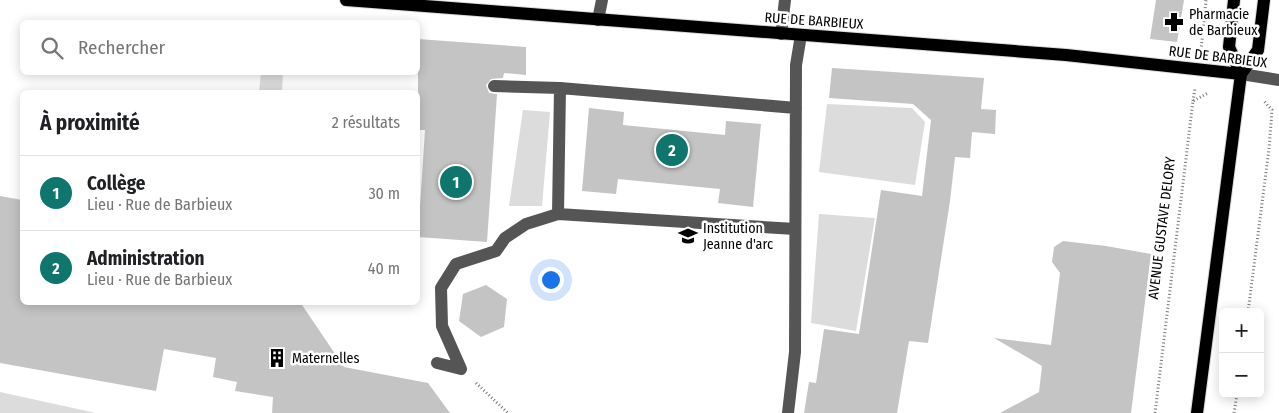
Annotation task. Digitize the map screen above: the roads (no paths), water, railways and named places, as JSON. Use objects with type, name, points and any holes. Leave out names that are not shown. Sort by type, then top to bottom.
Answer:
[{"type":"main road","name":"RUE DE BARBIEUX","points":[[346,0],[1066,55],[1241,74]]},
{"type":"main road","points":[[1234,0],[1228,47],[1241,74]]},
{"type":"main road","points":[[1197,413],[1241,74],[1258,50],[1264,0]]},
{"type":"street","points":[[598,20],[602,0]]},
{"type":"street","points":[[781,34],[785,0]]},
{"type":"street","points":[[788,413],[795,352],[796,66],[801,35]]},
{"type":"street","name":"RUE DE BARBIEUX","points":[[1241,74],[1279,80]]},
{"type":"street","points":[[494,86],[560,88],[796,108]]},
{"type":"street","points":[[558,214],[560,88]]},
{"type":"street","points":[[437,364],[461,369],[442,326],[441,288],[456,264],[496,251],[505,238],[526,224],[558,214],[795,229]]},
{"type":"place","name":"Pharmacie de Barbieux","points":[[1174,22]]},
{"type":"place","name":"Administration","points":[[672,150]]},
{"type":"place","name":"Collège","points":[[456,182]]},
{"type":"place","name":"Institution Jeanne d'arc","points":[[688,236]]},
{"type":"place","name":"Maternelles","points":[[277,358]]}]
